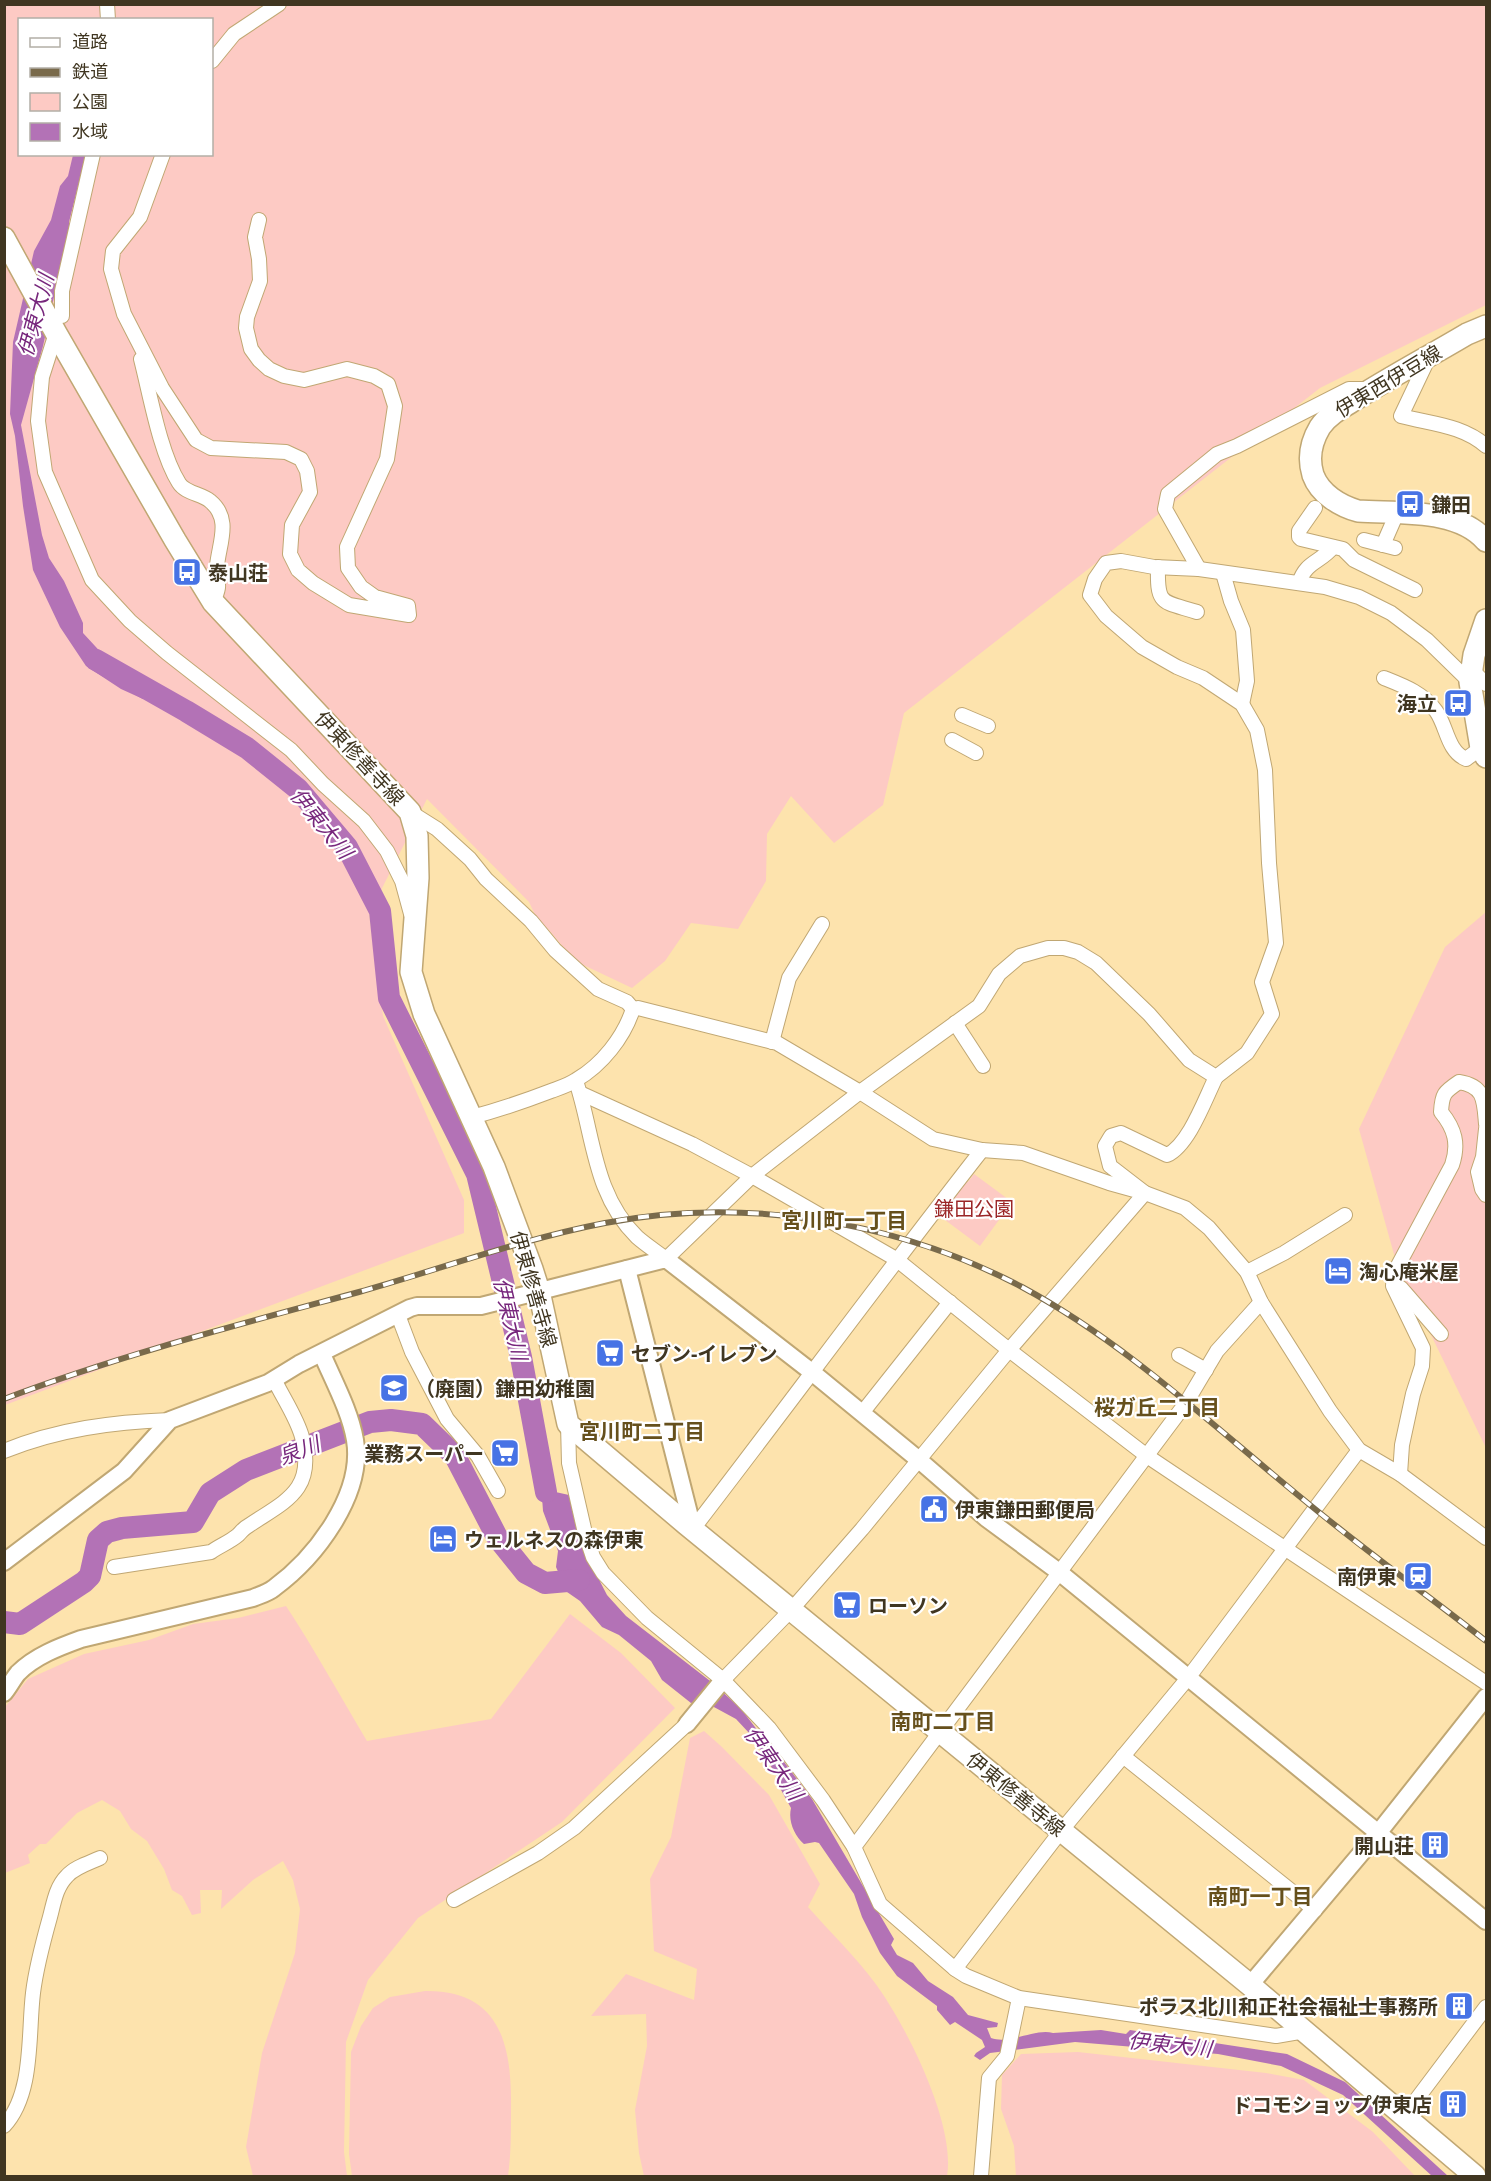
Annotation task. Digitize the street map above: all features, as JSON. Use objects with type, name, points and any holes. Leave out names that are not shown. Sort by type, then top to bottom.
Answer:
[{"type":"main road","name":"伊東修善寺線","points":[[4,238],[55,322],[169,529],[213,602],[410,812],[417,836],[418,878],[411,972],[424,1014],[494,1167],[568,1424],[1250,1985],[1475,2176]]},
{"type":"main road","name":"伊東西伊豆線","points":[[1486,326],[1467,334],[1338,410],[1320,427],[1310,458],[1315,479],[1328,496],[1347,508],[1358,511],[1454,519],[1470,526],[1486,541]]},
{"type":"main road","points":[[1484,752],[1476,678],[1486,620]]},
{"type":"street","points":[[213,60],[234,34],[279,4]]},
{"type":"street","points":[[93,156],[42,377],[38,421],[45,472],[92,580],[130,621],[166,653],[291,750],[323,784],[364,821],[387,851],[402,881],[414,927]]},
{"type":"street","points":[[162,156],[140,218],[113,251],[111,269],[124,314],[162,388],[196,440],[211,448],[286,452],[301,459],[307,471],[310,492],[292,525],[290,554],[298,570],[313,583],[349,605],[410,615],[408,606],[375,597],[362,587],[348,568],[347,547],[387,459],[394,406],[388,384],[374,376],[347,369],[304,380],[284,375],[269,369],[250,349],[246,328],[247,317],[260,281],[255,237],[259,220]]},
{"type":"street","points":[[142,346],[141,358],[167,456],[180,486],[210,501],[221,515],[224,530],[216,569],[220,587],[213,602]]},
{"type":"street","points":[[1429,357],[1401,416],[1444,425],[1473,435],[1486,446]]},
{"type":"street","points":[[1199,569],[1165,509],[1168,494],[1217,454],[1349,389],[1371,389]]},
{"type":"street","points":[[1315,508],[1299,531],[1301,539],[1343,549],[1354,560],[1415,590]]},
{"type":"street","points":[[1364,540],[1389,547],[1397,513]]},
{"type":"street","points":[[1299,583],[1303,570],[1334,547]]},
{"type":"street","points":[[1145,1193],[1110,1166],[1105,1146],[1111,1136],[1122,1133],[1167,1155],[1174,1152],[1183,1142],[1216,1077],[1247,1053],[1272,1014],[1262,982],[1276,943],[1265,770],[1257,730],[1242,704],[1203,678],[1177,667],[1142,647],[1106,616],[1090,595],[1095,579],[1106,563],[1121,561],[1158,567],[1199,569],[1325,587],[1359,597],[1391,612],[1476,678]]},
{"type":"street","points":[[1158,567],[1158,594],[1161,598],[1168,603],[1197,612]]},
{"type":"street","points":[[1223,573],[1243,630],[1247,681],[1242,704]]},
{"type":"street","points":[[1383,678],[1410,688],[1430,705],[1437,713],[1458,756],[1466,759],[1484,752]]},
{"type":"street","points":[[962,714],[988,726]]},
{"type":"street","points":[[952,740],[976,753]]},
{"type":"street","points":[[410,812],[437,829],[470,859],[486,879],[531,921],[555,950],[598,989],[627,1002],[633,1009],[644,1009],[772,1042],[860,1092],[933,1139],[982,1150],[1023,1153],[1145,1193],[1185,1209],[1209,1228],[1247,1272],[1261,1302],[1330,1411],[1359,1450],[1400,1474],[1486,1538]]},
{"type":"street","points":[[772,1042],[789,978],[822,924]]},
{"type":"street","points":[[4,1451],[24,1443],[85,1427],[126,1421],[170,1420],[274,1379],[417,1306],[481,1306],[666,1259],[752,1176],[860,1092],[979,1006],[999,974],[1020,956],[1048,948],[1078,951],[1096,963],[1149,1014],[1189,1060],[1216,1077]]},
{"type":"street","points":[[472,1118],[578,1087],[619,1038],[633,1009]]},
{"type":"street","points":[[955,1023],[983,1065]]},
{"type":"street","points":[[1400,1474],[1402,1445],[1422,1365],[1424,1348],[1393,1286],[1394,1273],[1452,1165],[1456,1153],[1455,1135],[1441,1112],[1441,1100],[1445,1091],[1459,1083],[1473,1084],[1481,1094],[1486,1124]]},
{"type":"street","points":[[578,1087],[752,1176],[896,1259],[1009,1350],[1147,1456],[1486,1683]]},
{"type":"street","points":[[578,1087],[594,1157],[618,1214],[637,1237],[813,1373],[986,1518],[1059,1572],[1486,1921]]},
{"type":"street","points":[[1486,1129],[1483,1157],[1478,1172],[1482,1189],[1486,1195]]},
{"type":"street","points":[[693,1529],[813,1373],[896,1259],[982,1150]]},
{"type":"street","points":[[454,1900],[538,1853],[574,1828],[687,1724],[723,1680],[792,1609],[862,1529],[1009,1350],[1145,1193]]},
{"type":"street","points":[[1247,1272],[1345,1215]]},
{"type":"street","points":[[627,1269],[693,1529]]},
{"type":"street","points":[[1394,1273],[1403,1293],[1441,1334]]},
{"type":"street","points":[[862,1413],[950,1302]]},
{"type":"street","points":[[854,1847],[1186,1403],[1217,1351],[1261,1302]]},
{"type":"street","points":[[398,1315],[412,1352],[447,1419],[478,1456],[498,1491]]},
{"type":"street","points":[[4,1693],[18,1674],[41,1656],[60,1646],[253,1598],[272,1590],[302,1563],[333,1524],[346,1501],[357,1458],[351,1423],[322,1354]]},
{"type":"street","points":[[1179,1355],[1206,1370]]},
{"type":"street","points":[[114,1567],[211,1552],[295,1494],[304,1477],[306,1459],[302,1436],[274,1379]]},
{"type":"street","points":[[4,1562],[124,1471],[170,1420]]},
{"type":"street","points":[[568,1424],[569,1463],[585,1533],[593,1557],[603,1573],[647,1618],[723,1680],[769,1728],[823,1800],[854,1847],[880,1904],[955,1969],[1018,2005],[1276,2036],[1305,2031]]},
{"type":"street","points":[[955,1969],[1061,1831],[1188,1678],[1359,1450]]},
{"type":"street","points":[[1250,1985],[1379,1832],[1486,1697]]},
{"type":"street","points":[[1123,1756],[1315,1910]]},
{"type":"street","points":[[4,2126],[15,2112],[28,2068],[36,1973],[59,1885],[69,1873],[99,1858]]},
{"type":"street","points":[[981,2176],[989,2078],[1007,2056],[1018,2005]]},
{"type":"street","points":[[1404,2116],[1486,2007]]},
{"type":"green space","points":[[5,5],[1486,5],[1486,305],[1320,388],[904,713],[883,805],[834,843],[791,796],[767,834],[766,881],[738,929],[691,923],[665,961],[632,988],[575,961],[548,929],[540,925],[529,902],[427,799],[369,914],[383,1016],[464,1200],[464,1233],[5,1405]]},
{"type":"green space","points":[[1486,912],[1486,1448],[1397,1265],[1359,1129],[1445,947]]},
{"type":"green space","name":"鎌田公園","points":[[974,1174],[1012,1202],[980,1246],[933,1211],[959,1175],[968,1182]]},
{"type":"green space","points":[[286,1606],[367,1741],[491,1719],[570,1614],[621,1653],[675,1708],[562,1822],[418,1918],[368,1980],[346,2042],[344,2152],[347,2176],[253,2176],[246,2147],[262,2053],[295,1953],[300,1909],[293,1880],[283,1861],[253,1880],[221,1909],[222,1890],[200,1890],[201,1913],[192,1915],[182,1896],[172,1890],[164,1869],[147,1841],[131,1829],[120,1811],[102,1800],[77,1813],[46,1844],[40,1844],[28,1855],[30,1863],[5,1873],[5,1707],[28,1679],[84,1654],[149,1640],[193,1624],[238,1618]]},
{"type":"green space","points":[[704,1731],[769,1795],[820,1884],[808,1907],[875,1983],[901,2024],[936,2103],[948,2154],[947,2176],[644,2176],[639,2153],[635,2110],[647,2046],[646,2014],[591,2016],[626,1974],[694,2000],[697,1969],[654,1951],[650,1879],[671,1837],[690,1738]]},
{"type":"green space","points":[[425,1991],[451,1993],[471,2000],[486,2012],[497,2027],[505,2045],[511,2087],[511,2144],[508,2176],[352,2176],[349,2154],[351,2052],[361,2026],[373,2008],[390,1997]]},
{"type":"green space","points":[[1078,2052],[1266,2073],[1304,2080],[1373,2132],[1415,2176],[1016,2176],[1014,2146],[1001,2109],[1002,2075],[1021,2054]]},
{"type":"water","points":[[73,156],[86,156],[69,222],[43,346],[21,425],[42,535],[49,558],[64,581],[83,623],[83,633],[131,685],[172,698],[143,699],[121,689],[86,666],[60,627],[33,570],[10,414],[13,342],[34,251],[51,220],[60,186],[68,176]]},
{"type":"water","points":[[542,1451],[551,1491],[569,1495],[579,1541],[607,1595],[626,1616],[714,1684],[741,1709],[812,1799],[894,1939],[891,1945],[897,1955],[913,1963],[928,1981],[953,1997],[968,2015],[998,2023],[997,2027],[987,2028],[991,2038],[998,2040],[1046,2032],[1101,2030],[1126,2034],[1130,2030],[1287,2054],[1345,2082],[1448,2176],[1432,2176],[1343,2095],[1281,2066],[1218,2054],[1075,2042],[990,2053],[980,2060],[974,2056],[985,2047],[982,2040],[955,2022],[950,2025],[937,2010],[937,2006],[897,1976],[880,1953],[862,1917],[854,1894],[819,1843],[804,1844],[797,1836],[791,1823],[791,1808],[780,1788],[779,1779],[750,1734],[736,1719],[701,1700],[691,1703],[662,1680],[651,1661],[619,1635],[602,1627],[580,1601],[567,1592],[556,1567],[558,1551],[543,1511]]},
{"type":"waterway","name":"伊東大川","points":[[96,660],[247,748],[298,789],[347,847],[380,911],[389,998],[477,1174],[521,1357],[546,1492]]},
{"type":"waterway","name":"泉川","points":[[4,1622],[20,1624],[84,1582],[90,1576],[98,1540],[107,1532],[122,1528],[193,1522],[210,1493],[246,1470],[370,1422],[391,1420],[422,1424],[455,1456],[497,1537],[526,1573],[545,1583],[579,1580]]},
{"type":"railway","points":[[4,1399],[92,1368],[181,1341],[359,1292],[512,1246],[605,1223],[658,1215],[711,1212],[765,1214],[819,1220],[924,1245],[974,1264],[1022,1287],[1060,1309],[1133,1359],[1326,1518],[1486,1641]]},
{"type":"place","name":"鎌田","points":[[1410,504]]},
{"type":"place","name":"泰山荘","points":[[187,572]]},
{"type":"place","name":"海立","points":[[1458,703]]},
{"type":"place","name":"淘心庵米屋","points":[[1338,1271]]},
{"type":"place","name":"セブン-イレブン","points":[[610,1353]]},
{"type":"place","name":"（廃園）鎌田幼稚園","points":[[394,1388]]},
{"type":"place","name":"業務スーパー","points":[[505,1453]]},
{"type":"place","name":"伊東鎌田郵便局","points":[[934,1509]]},
{"type":"place","name":"ウェルネスの森伊東","points":[[443,1539]]},
{"type":"place","name":"南伊東","points":[[1418,1576]]},
{"type":"place","name":"ローソン","points":[[847,1605]]},
{"type":"place","name":"開山荘","points":[[1435,1845]]},
{"type":"place","name":"ポラス北川和正社会福祉士事務所","points":[[1459,2006]]},
{"type":"place","name":"ドコモショップ伊東店","points":[[1453,2104]]},
{"type":"district","name":"宮川町一丁目","points":[[844,1220]]},
{"type":"district","name":"桜ガ丘二丁目","points":[[1157,1407]]},
{"type":"district","name":"宮川町二丁目","points":[[642,1431]]},
{"type":"district","name":"南町二丁目","points":[[943,1721]]},
{"type":"district","name":"南町一丁目","points":[[1260,1896]]}]
